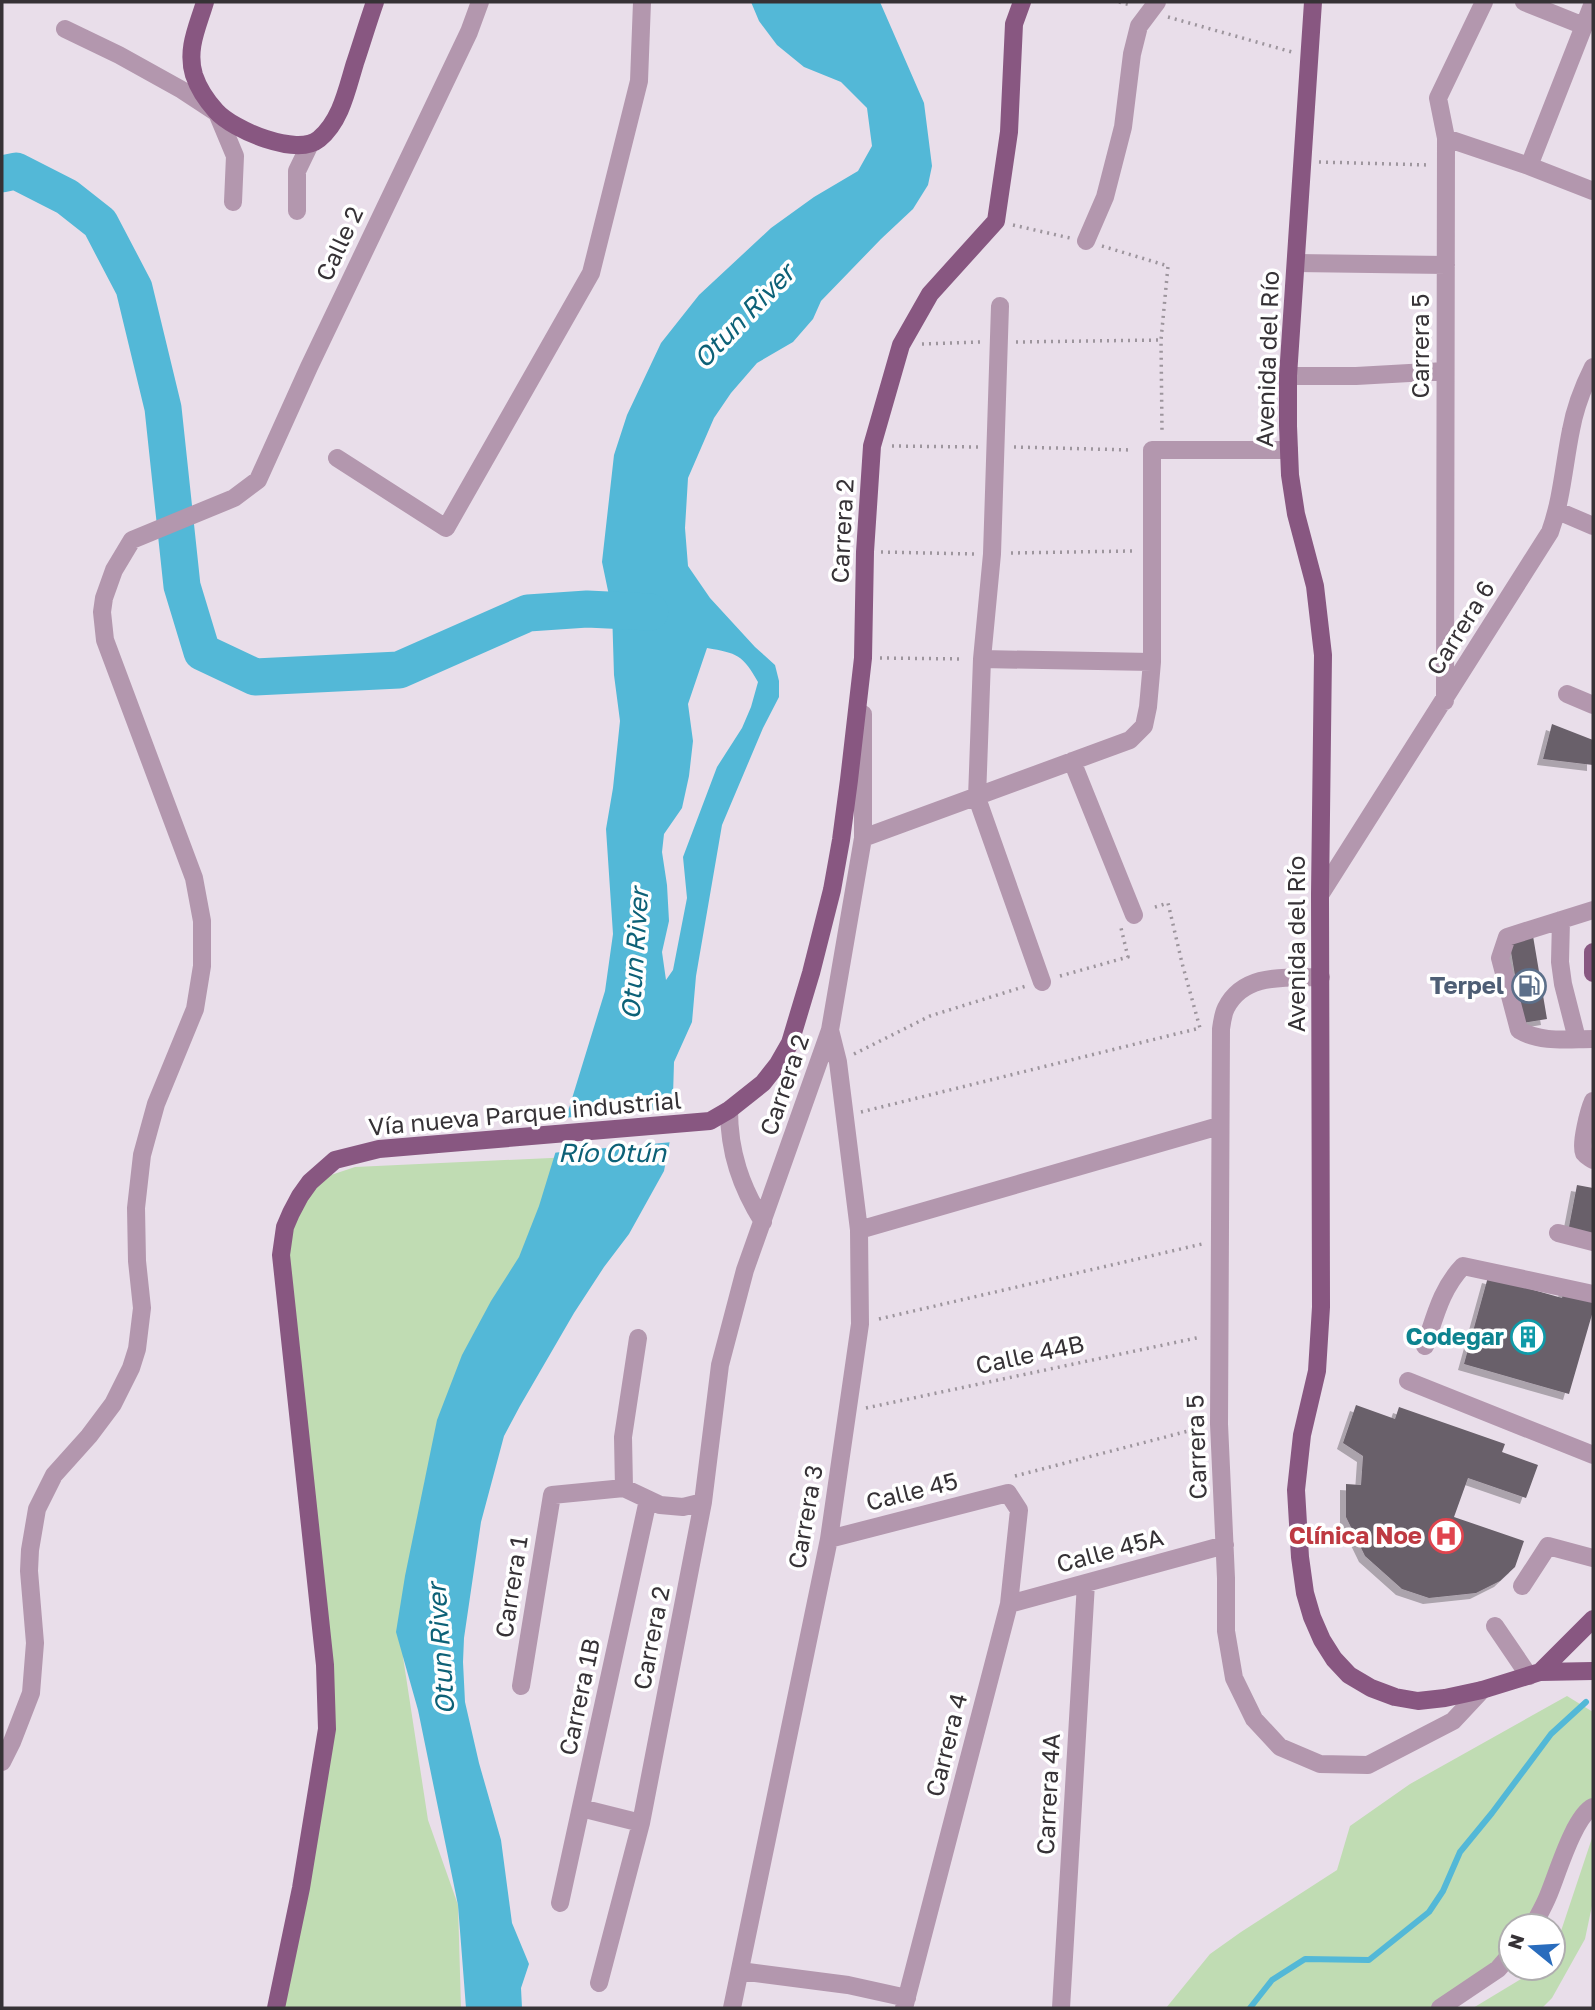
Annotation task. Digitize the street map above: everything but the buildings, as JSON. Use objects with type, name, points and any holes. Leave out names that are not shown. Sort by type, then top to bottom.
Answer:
[{"type":"main road","points":[[205,2],[193,39],[191,57],[194,75],[202,93],[217,113],[257,136],[293,145],[310,144],[328,129],[335,118],[345,96],[375,2]]},
{"type":"main road","name":"Carrera 2","points":[[863,658],[865,552],[872,446],[901,345],[930,294],[996,221],[1009,132],[1014,24],[1022,2]]},
{"type":"main road","name":"Avenida del Río","points":[[1313,2],[1287,376],[1290,475],[1296,514],[1315,586],[1323,655],[1320,1345],[1317,1371],[1302,1435],[1296,1490],[1305,1593],[1322,1640],[1335,1659],[1349,1675],[1371,1688],[1395,1697],[1418,1701],[1445,1698],[1535,1674],[1593,1671]]},
{"type":"main road","name":"Vía nueva Parque industrial","points":[[276,2008],[301,1888],[327,1729],[325,1665],[281,1255],[285,1227],[291,1213],[310,1182],[335,1160],[379,1149],[710,1121],[729,1110],[763,1083],[790,1043],[820,939],[841,840],[863,658]]},
{"type":"main road","points":[[1593,952],[1593,972]]},
{"type":"main road","name":"Avenida del Río","points":[[1535,1674],[1593,1619]]},
{"type":"street","name":"Calle 2","points":[[2,1762],[31,1693],[35,1643],[29,1571],[37,1509],[54,1475],[113,1405],[137,1349],[142,1308],[137,1261],[136,1208],[142,1155],[156,1104],[195,1009],[202,966],[202,921],[194,878],[105,640],[102,612],[104,598],[114,570],[132,540],[234,498],[258,480],[480,2]]},
{"type":"street","points":[[337,458],[446,528],[591,273],[639,80],[642,2]]},
{"type":"street","name":"Carrera 5","points":[[1445,701],[1446,138],[1438,98],[1484,2]]},
{"type":"street","points":[[1524,2],[1584,26]]},
{"type":"street","points":[[1530,166],[1593,3]]},
{"type":"street","points":[[1086,241],[1105,197],[1123,127],[1132,54],[1139,26],[1153,7]]},
{"type":"street","points":[[65,29],[119,55],[217,113],[235,156],[233,202]]},
{"type":"street","points":[[1446,138],[1530,166],[1593,191]]},
{"type":"street","points":[[297,211],[297,170],[310,144]]},
{"type":"street","points":[[1296,263],[1446,265]]},
{"type":"street","points":[[1000,306],[992,554],[982,659],[977,798],[1042,982]]},
{"type":"street","name":"Carrera 6","points":[[1320,895],[1550,532],[1558,511],[1572,427],[1582,389],[1593,367]]},
{"type":"street","points":[[1287,376],[1356,376],[1445,371]]},
{"type":"street","points":[[863,838],[1130,740],[1144,726],[1152,662],[1152,450],[1289,450]]},
{"type":"street","points":[[1558,511],[1593,526]]},
{"type":"street","name":"Carrera 2","points":[[599,1983],[641,1823],[703,1502],[720,1365],[746,1270],[830,1030],[863,838],[863,658]]},
{"type":"street","points":[[982,659],[1152,662]]},
{"type":"street","points":[[1567,694],[1593,705]]},
{"type":"street","points":[[1072,761],[1134,915]]},
{"type":"street","points":[[1561,920],[1560,962],[1563,984],[1585,1039],[1540,1039],[1519,1030],[1500,958],[1507,937],[1561,920],[1593,910]]},
{"type":"street","name":"Carrera 5","points":[[1321,977],[1265,979],[1248,986],[1235,994],[1225,1010],[1221,1029],[1219,1424],[1226,1631],[1234,1678],[1254,1718],[1280,1748],[1320,1764],[1368,1765],[1453,1721],[1482,1690]]},
{"type":"street","name":"Carrera 3","points":[[732,2008],[829,1539],[860,1324],[859,1230],[838,1062],[830,1030]]},
{"type":"street","points":[[1593,1101],[1583,1149],[1586,1156],[1593,1160]]},
{"type":"street","points":[[729,1110],[733,1153],[739,1177],[763,1222]]},
{"type":"street","points":[[859,1230],[1219,1125]]},
{"type":"street","points":[[1558,1233],[1593,1242]]},
{"type":"street","points":[[1425,1346],[1442,1294],[1463,1266],[1593,1294]]},
{"type":"street","points":[[638,1338],[623,1437],[624,1488],[660,1505],[683,1507],[703,1502]]},
{"type":"street","points":[[1408,1381],[1593,1455]]},
{"type":"street","name":"Carrera 1","points":[[520,1686],[552,1495],[624,1488]]},
{"type":"street","name":"Calle 45","points":[[829,1539],[1008,1493]]},
{"type":"street","name":"Carrera 4","points":[[906,2003],[1009,1604],[1019,1510],[1008,1493]]},
{"type":"street","name":"Carrera 1B","points":[[560,1903],[648,1500]]},
{"type":"street","name":"Calle 45A","points":[[1009,1604],[1225,1545]]},
{"type":"street","points":[[1522,1586],[1548,1546],[1593,1558]]},
{"type":"street","name":"Carrera 4A","points":[[1061,2008],[1086,1583]]},
{"type":"street","points":[[1495,1626],[1535,1674]]},
{"type":"street","points":[[1540,1912],[1571,1837],[1587,1810],[1593,1807]]},
{"type":"street","points":[[581,1808],[641,1823]]},
{"type":"street","points":[[1440,2008],[1497,1970]]},
{"type":"street","points":[[740,1971],[848,1985],[906,2003]]},
{"type":"path","points":[[1153,7],[1309,57]]},
{"type":"path","points":[[1303,161],[1446,166]]},
{"type":"path","points":[[1162,450],[1161,340],[1168,266]]},
{"type":"path","points":[[901,345],[1161,340]]},
{"type":"path","points":[[863,658],[982,659]]},
{"type":"path","points":[[838,1062],[930,1016],[1128,957],[1120,926],[1134,915],[1168,903],[1200,1028],[845,1116]]},
{"type":"path","points":[[860,1324],[1219,1240]]},
{"type":"path","name":"Calle 44B","points":[[849,1412],[1220,1332]]},
{"type":"path","points":[[1008,1493],[1011,1477],[1219,1424]]},
{"type":"green space","points":[[594,1156],[425,1480],[403,1657],[428,1820],[458,1905],[461,2008],[278,2008],[327,1729],[281,1255],[310,1182],[355,1167]]},
{"type":"green space","points":[[1567,1696],[1593,1712],[1593,1817],[1571,1837],[1537,1912],[1497,1912],[1497,1961],[1440,2008],[1166,2008],[1210,1954],[1337,1870],[1350,1826],[1410,1784]]},
{"type":"green space","points":[[1593,1835],[1593,1901],[1585,1939],[1567,1971],[1567,1913]]},
{"type":"green space","points":[[1516,1982],[1561,1982],[1552,1998],[1542,2008],[1473,2008]]},
{"type":"water","name":"Río Otún","points":[[751,2],[880,2],[924,103],[932,166],[928,185],[913,209],[821,301],[813,319],[793,342],[757,363],[731,393],[714,418],[688,478],[685,528],[688,566],[710,598],[775,665],[779,697],[722,825],[696,976],[692,1022],[674,1062],[672,1130],[664,1171],[629,1234],[574,1313],[504,1436],[481,1522],[464,1638],[465,1702],[501,1840],[512,1923],[529,1964],[521,1988],[522,2008],[466,2008],[458,1905],[418,1710],[396,1632],[437,1420],[462,1355],[519,1257],[539,1206],[605,991],[613,934],[606,829],[620,721],[614,675],[612,610],[602,562],[614,455],[627,415],[661,343],[699,295],[771,228],[814,197],[858,171],[872,146],[867,108],[841,82],[804,67],[777,45],[759,21]],"holes":[[[707,648],[738,657],[748,666],[758,682],[742,728],[717,767],[683,857],[687,898],[673,970],[666,980],[662,952],[669,921],[662,852],[664,834],[682,808],[689,776],[693,741],[688,704]]]},
{"type":"pier","points":[[676,1108],[673,1142],[551,1153],[562,1118]]},
{"type":"waterway","points":[[2,174],[16,171],[67,197],[100,223],[134,288],[163,408],[182,586],[202,652],[255,677],[399,670],[528,613],[587,609],[650,612]]},
{"type":"waterway","points":[[1250,2008],[1272,1980],[1305,1959],[1369,1960],[1429,1912],[1443,1891],[1460,1852],[1551,1734],[1586,1702]]},
{"type":"place","name":"Terpel","points":[[1529,986]]},
{"type":"place","name":"Codegar","points":[[1528,1337]]},
{"type":"place","name":"Clínica Noe","points":[[1446,1536]]},
{"type":"water label","name":"Otun River","points":[[744,316]]},
{"type":"water label","name":"Otun River","points":[[635,954]]},
{"type":"water label","name":"Otun River","points":[[441,1649]]}]
